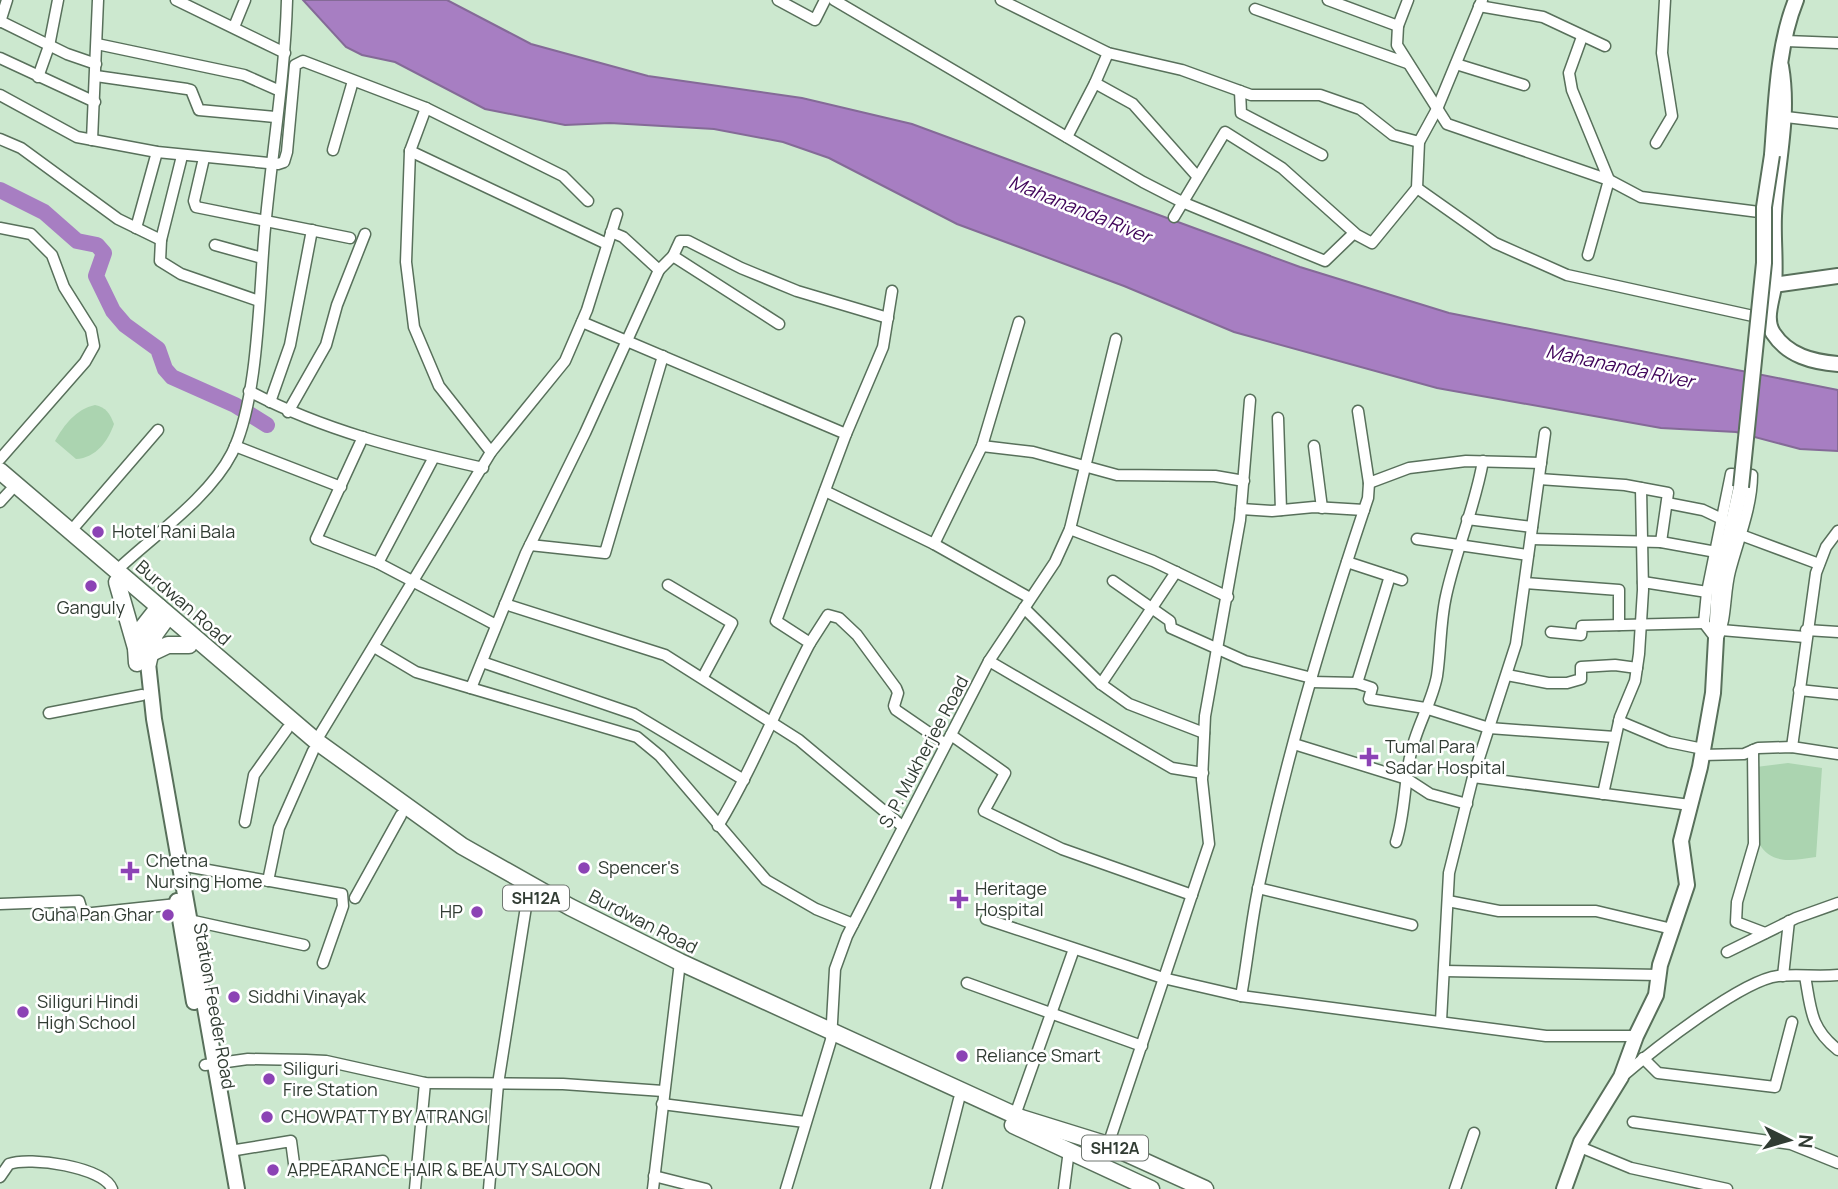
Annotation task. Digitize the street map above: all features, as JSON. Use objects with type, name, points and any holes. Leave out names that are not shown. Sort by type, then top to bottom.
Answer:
[{"type":"main road","name":"Burdwan Road","points":[[0,471],[6,490],[70,532],[161,615],[401,815],[528,894],[960,1095],[1151,1189]]},
{"type":"main road","name":"Burdwan Road","points":[[37,510],[117,576]]},
{"type":"main road","points":[[117,576],[142,657]]},
{"type":"main road","name":"Burdwan Road","points":[[161,615],[189,645],[287,729],[463,846],[679,966]]},
{"type":"main road","points":[[142,657],[161,615]]},
{"type":"main road","points":[[142,657],[168,645],[189,645]]},
{"type":"main road","name":"Burdwan Road","points":[[960,1095],[1057,1131],[1108,1145],[1205,1189]]},
{"type":"street","points":[[7,0],[0,22],[49,46],[96,64]]},
{"type":"street","points":[[38,77],[49,46],[58,0]]},
{"type":"street","points":[[92,141],[98,0]]},
{"type":"street","points":[[176,0],[286,49]]},
{"type":"street","points":[[234,27],[245,0]]},
{"type":"street","points":[[117,576],[211,484],[235,446],[249,391],[275,117],[286,49],[287,0]]},
{"type":"street","points":[[778,0],[815,20],[825,0]]},
{"type":"street","points":[[834,0],[1182,202],[1325,261],[1354,233]]},
{"type":"street","points":[[1001,0],[1108,53],[1182,69],[1251,95],[1320,95],[1360,109],[1394,135],[1419,142]]},
{"type":"street","points":[[1328,0],[1398,26]]},
{"type":"street","points":[[1408,0],[1398,26],[1397,45],[1447,124],[1609,180],[1641,197],[1774,214]]},
{"type":"street","points":[[1656,143],[1672,116],[1662,53],[1665,0]]},
{"type":"street","points":[[1719,635],[1719,584],[1741,487],[1756,353],[1764,262],[1764,206],[1781,66],[1796,0]]},
{"type":"street","points":[[1174,216],[1196,175],[1225,132],[1282,168],[1354,233],[1372,243],[1417,188],[1419,142],[1437,109],[1481,3],[1543,17],[1605,46]]},
{"type":"street","points":[[1255,9],[1407,63]]},
{"type":"street","points":[[1582,37],[1569,73],[1572,90],[1609,180],[1588,255]]},
{"type":"street","points":[[1786,41],[1838,43]]},
{"type":"street","points":[[97,44],[244,75],[280,91]]},
{"type":"street","points":[[1067,137],[1096,83],[1108,53]]},
{"type":"street","points":[[0,58],[95,102]]},
{"type":"street","points":[[0,95],[69,133],[92,141],[182,156],[271,165],[281,163],[285,159],[294,69],[297,62],[426,108],[563,176],[588,201]]},
{"type":"street","points":[[1456,64],[1524,85]]},
{"type":"street","points":[[1781,66],[1786,117],[1774,214],[1774,285],[1768,319],[1772,332],[1796,355],[1816,363],[1838,364]]},
{"type":"street","points":[[96,76],[191,90],[199,110],[275,117]]},
{"type":"street","points":[[333,150],[353,81]]},
{"type":"street","points":[[1096,83],[1133,104],[1196,175]]},
{"type":"street","points":[[1240,91],[1241,113],[1322,155]]},
{"type":"street","points":[[426,108],[410,151],[407,261],[414,327],[439,386],[491,452]]},
{"type":"street","points":[[1786,117],[1838,123]]},
{"type":"street","points":[[0,139],[21,148],[136,228],[161,240]]},
{"type":"street","points":[[410,151],[607,244]]},
{"type":"street","points":[[136,228],[157,152]]},
{"type":"street","points":[[182,156],[159,256],[165,266],[259,301]]},
{"type":"street","points":[[204,158],[194,201],[197,207],[350,238]]},
{"type":"street","points":[[1417,188],[1495,243],[1567,275],[1768,319]]},
{"type":"street","points":[[268,881],[279,828],[315,746],[484,468],[491,452],[551,382],[565,361],[582,322],[617,214]]},
{"type":"street","points":[[0,228],[32,234],[46,247],[68,295],[91,330],[94,346],[85,362],[0,459]]},
{"type":"street","points":[[270,402],[290,345],[312,230]]},
{"type":"street","points":[[611,232],[622,237],[659,270]]},
{"type":"street","points":[[288,412],[326,345],[337,305],[365,234]]},
{"type":"street","points":[[471,688],[530,545],[659,270],[673,256],[680,241],[688,241],[741,268],[797,291],[888,318]]},
{"type":"street","points":[[215,244],[262,257]]},
{"type":"street","points":[[673,256],[779,324]]},
{"type":"street","points":[[1774,285],[1838,276]]},
{"type":"street","points":[[810,643],[776,621],[846,434],[883,347],[892,291]]},
{"type":"street","points":[[582,322],[846,434]]},
{"type":"street","points":[[934,544],[982,446],[1018,322]]},
{"type":"street","name":"S. P. Mukherjee Road","points":[[786,1189],[832,1036],[835,969],[853,924],[902,826],[989,661],[1055,562],[1070,528],[1116,339]]},
{"type":"street","points":[[530,545],[605,553],[663,356]]},
{"type":"street","points":[[249,391],[288,412],[363,437],[484,468]]},
{"type":"street","points":[[1098,1165],[1108,1145],[1209,844],[1203,773],[1204,733],[1241,509],[1250,400]]},
{"type":"street","points":[[1241,996],[1258,888],[1294,744],[1364,510],[1369,483],[1358,411]]},
{"type":"street","points":[[1278,418],[1281,510]]},
{"type":"street","points":[[70,532],[158,430]]},
{"type":"street","points":[[1441,1021],[1449,873],[1473,777],[1517,644],[1545,433]]},
{"type":"street","points":[[363,437],[316,539],[378,563],[496,625]]},
{"type":"street","points":[[235,446],[341,487]]},
{"type":"street","points":[[982,446],[1033,452],[1117,475],[1215,476],[1244,481]]},
{"type":"street","points":[[1314,446],[1322,508]]},
{"type":"street","points":[[378,563],[434,457]]},
{"type":"street","points":[[1369,483],[1409,468],[1483,461],[1541,463]]},
{"type":"street","points":[[1396,842],[1402,823],[1410,757],[1437,678],[1440,626],[1467,519],[1478,492],[1483,461]]},
{"type":"street","points":[[1564,1189],[1580,1147],[1621,1077],[1636,1036],[1656,995],[1659,975],[1687,885],[1681,841],[1703,752],[1719,635],[1730,573],[1752,490],[1752,475],[1731,474],[1724,520],[1707,592],[1704,623]]},
{"type":"street","points":[[1539,479],[1668,493],[1661,542]]},
{"type":"street","points":[[1602,793],[1619,721],[1637,668],[1643,582],[1641,488]]},
{"type":"street","points":[[825,491],[934,544],[1030,598]]},
{"type":"street","points":[[1667,503],[1703,510],[1724,520]]},
{"type":"street","points":[[1241,509],[1364,510]]},
{"type":"street","points":[[1467,519],[1532,527]]},
{"type":"street","points":[[1070,528],[1228,597]]},
{"type":"street","points":[[1792,747],[1805,634],[1819,564],[1838,531]]},
{"type":"street","points":[[1741,535],[1819,564]]},
{"type":"street","points":[[1417,539],[1528,555]]},
{"type":"street","points":[[1531,539],[1661,542],[1716,552]]},
{"type":"street","points":[[1347,562],[1402,580]]},
{"type":"street","points":[[1101,684],[1176,572]]},
{"type":"street","points":[[1357,683],[1390,576]]},
{"type":"street","points":[[1114,581],[1170,621],[1171,628],[1245,661],[1312,680],[1357,683],[1371,688],[1369,699],[1425,708],[1489,728],[1615,737]]},
{"type":"street","points":[[1643,582],[1707,592]]},
{"type":"street","points":[[1525,583],[1619,590],[1619,625]]},
{"type":"street","points":[[668,585],[732,623],[703,677]]},
{"type":"street","points":[[505,604],[665,655],[799,740],[902,826]]},
{"type":"street","points":[[1024,608],[1101,684],[1129,704],[1204,733]]},
{"type":"street","points":[[718,826],[744,780],[770,721],[810,643],[828,615],[848,625],[895,688],[898,693],[894,706],[896,710],[1004,773],[984,811],[1062,849],[1192,895]]},
{"type":"street","points":[[1551,632],[1581,635],[1582,626],[1704,623],[1719,635],[1838,632]]},
{"type":"street","points":[[374,647],[416,673],[637,737],[660,756],[766,880],[816,909],[853,924]]},
{"type":"street","name":"Station Feeder Road","points":[[142,657],[142,695],[177,904],[237,1189]]},
{"type":"street","name":"Station Feeder Road","points":[[142,657],[189,920],[227,1189]]},
{"type":"street","points":[[989,661],[1172,768],[1203,773]]},
{"type":"street","points":[[482,662],[634,714],[744,780]]},
{"type":"street","points":[[1507,675],[1567,683],[1581,679],[1581,667],[1615,665],[1637,668]]},
{"type":"street","points":[[1799,690],[1838,694]]},
{"type":"street","points":[[48,713],[142,695]]},
{"type":"street","points":[[1619,721],[1669,742],[1703,752],[1744,754],[1753,750],[1792,747],[1838,754]]},
{"type":"street","points":[[245,822],[254,775],[287,729]]},
{"type":"street","points":[[1294,744],[1407,779],[1430,794],[1466,804]]},
{"type":"street","points":[[1753,750],[1754,844],[1737,902],[1736,922],[1765,933]]},
{"type":"street","points":[[1473,777],[1690,805]]},
{"type":"street","points":[[355,898],[401,815]]},
{"type":"street","points":[[180,865],[342,894],[343,906],[323,963]]},
{"type":"street","points":[[1258,888],[1412,925]]},
{"type":"street","points":[[489,1189],[498,1084],[528,894]]},
{"type":"street","points":[[0,904],[79,901],[83,914],[177,904]]},
{"type":"street","points":[[1448,901],[1499,911],[1596,911],[1672,929]]},
{"type":"street","points":[[1727,952],[1789,921],[1838,904]]},
{"type":"street","points":[[986,919],[1163,978],[1241,996],[1546,1036],[1636,1036]]},
{"type":"street","points":[[189,920],[304,945]]},
{"type":"street","points":[[1783,976],[1789,921]]},
{"type":"street","points":[[1015,1115],[1074,949]]},
{"type":"street","points":[[653,1189],[679,966]]},
{"type":"street","points":[[1444,971],[1659,975]]},
{"type":"street","points":[[1621,1077],[1702,1015],[1756,985],[1783,976],[1838,975]]},
{"type":"street","points":[[1805,976],[1814,1024],[1821,1037],[1838,1050]]},
{"type":"street","points":[[967,983],[1142,1046]]},
{"type":"street","points":[[1643,1058],[1658,1073],[1775,1087],[1792,1022]]},
{"type":"street","points":[[210,1064],[248,1059],[327,1061],[425,1083],[564,1084],[663,1091]]},
{"type":"street","points":[[415,1189],[425,1083]]},
{"type":"street","points":[[936,1189],[960,1095]]},
{"type":"street","points":[[662,1104],[805,1122]]},
{"type":"street","points":[[1633,1122],[1791,1144],[1838,1163]]},
{"type":"street","points":[[1455,1189],[1474,1133]]},
{"type":"street","points":[[230,1151],[290,1141],[295,1171],[383,1161]]},
{"type":"street","points":[[1580,1147],[1631,1168],[1727,1189]]},
{"type":"street","points":[[1064,1189],[1069,1150]]},
{"type":"street","points":[[0,1177],[9,1164],[34,1161],[88,1170],[100,1175],[112,1189]]},
{"type":"street","points":[[654,1176],[706,1189]]},
{"type":"green space","points":[[95,405],[107,412],[114,424],[95,452],[76,459],[55,441],[71,418]]},
{"type":"green space","points":[[1788,763],[1822,768],[1816,857],[1783,860],[1770,855],[1758,842],[1756,767]]},
{"type":"water","name":"Mahananda River","points":[[303,0],[447,0],[531,44],[648,76],[802,98],[912,124],[1300,267],[1449,313],[1838,390],[1838,451],[1800,449],[1736,432],[1661,428],[1437,388],[1234,332],[1124,286],[957,224],[829,158],[783,142],[714,129],[610,123],[565,125],[485,109],[395,62],[362,55],[346,47]]},
{"type":"waterway","points":[[0,190],[44,212],[77,241],[97,245],[104,253],[96,276],[113,311],[125,325],[158,349],[165,369],[172,377],[235,405],[267,425]]},
{"type":"place","name":"Hotel Rani Bala","points":[[98,532]]},
{"type":"place","name":"Ganguly","points":[[91,586]]},
{"type":"place","name":"Tumal Para Sadar Hospital","points":[[1369,757]]},
{"type":"place","name":"Spencer's","points":[[584,868]]},
{"type":"place","name":"Chetna Nursing Home","points":[[130,871]]},
{"type":"place","name":"Heritage Hospital","points":[[959,899]]},
{"type":"place","name":"HP","points":[[477,912]]},
{"type":"place","name":"Guha Pan Ghar","points":[[168,915]]},
{"type":"place","name":"Siddhi Vinayak","points":[[234,997]]},
{"type":"place","name":"Siliguri Hindi High School","points":[[23,1012]]},
{"type":"place","name":"Reliance Smart","points":[[962,1056]]},
{"type":"place","name":"Siliguri Fire Station","points":[[269,1079]]},
{"type":"place","name":"CHOWPATTY BY ATRANGI","points":[[267,1117]]},
{"type":"place","name":"APPEARANCE HAIR & BEAUTY SALOON","points":[[273,1170]]}]
